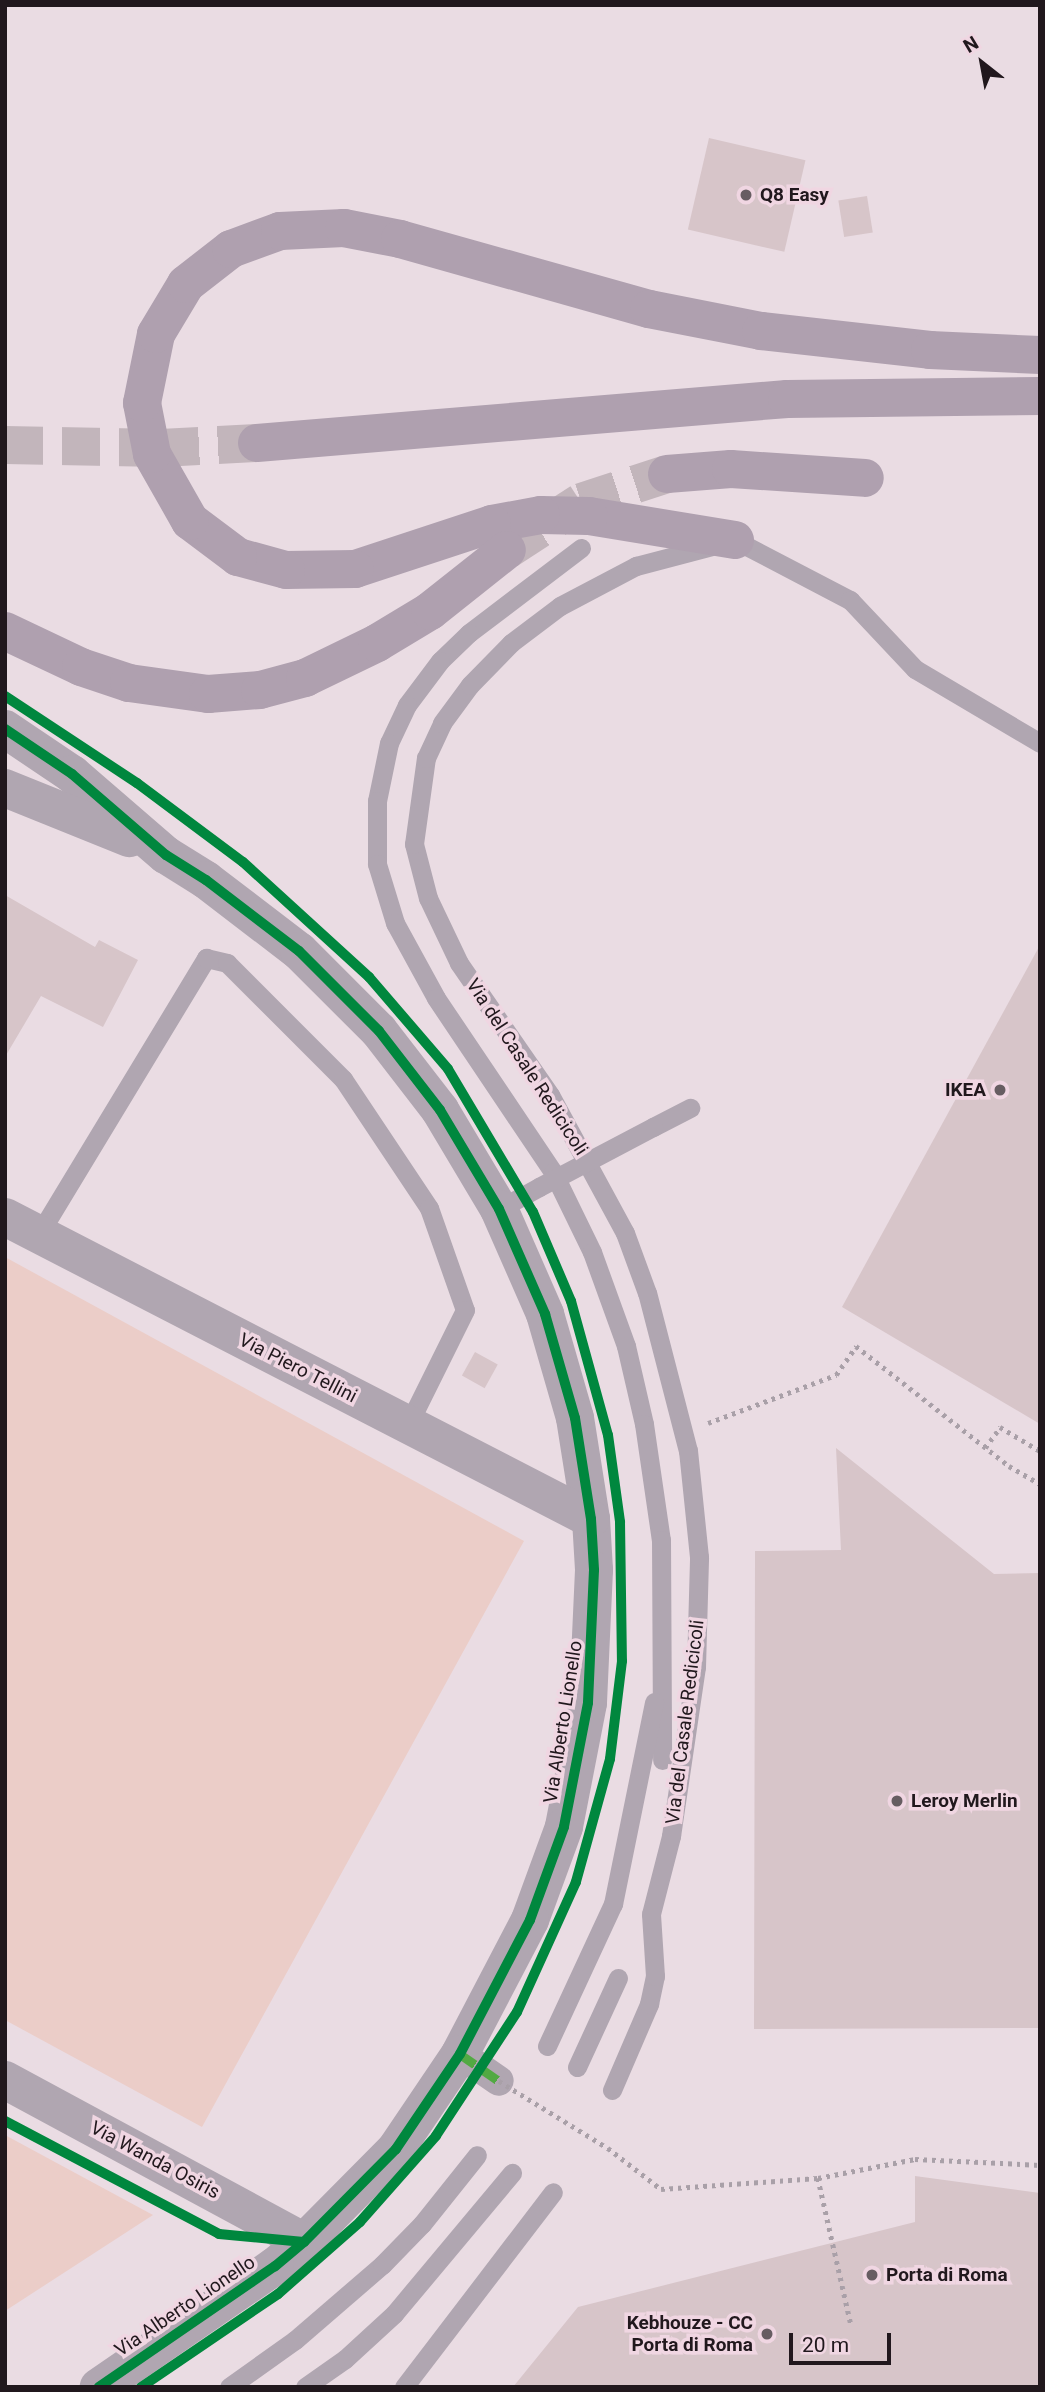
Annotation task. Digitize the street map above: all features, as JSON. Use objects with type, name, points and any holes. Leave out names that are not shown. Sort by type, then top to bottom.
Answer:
[{"type":"highway","points":[[735,540],[598,517],[541,515],[492,524],[355,569],[286,570],[238,557],[190,521],[152,454],[142,403],[156,334],[186,284],[231,248],[281,231],[344,228],[400,239],[649,309],[761,331],[930,350],[1040,355]]},
{"type":"highway","points":[[257,443],[787,399],[1040,396]]},
{"type":"highway","points":[[667,474],[731,469],[865,478]]},
{"type":"highway","points":[[5,631],[81,667],[129,683],[208,694],[260,690],[306,678],[377,643],[430,611],[507,550]]},
{"type":"street","name":"Via Alberto Lionello","points":[[5,729],[72,774],[166,855],[263,922],[353,1003],[440,1110],[499,1209],[545,1314],[575,1418],[591,1519],[592,1666],[567,1817],[530,1920],[460,2054],[396,2149],[304,2242],[275,2266],[99,2387]]},
{"type":"street","points":[[5,788],[166,855]]},
{"type":"street","name":"Via Piero Tellini","points":[[5,1217],[591,1519]]},
{"type":"street","points":[[460,2054],[499,2081]]},
{"type":"street","name":"Via Wanda Osiris","points":[[5,2080],[304,2242]]},
{"type":"lane","points":[[735,540],[850,600],[915,669],[1040,743]]},
{"type":"lane","name":"Via del Casale Redicicoli","points":[[612,2090],[649,2004],[655,1976],[651,1914],[671,1836],[695,1679],[699,1558],[688,1451],[647,1293],[625,1233],[550,1095],[449,945],[419,874],[415,814],[421,776],[442,723],[470,685],[511,643],[569,600],[619,573],[735,540]]},
{"type":"lane","points":[[581,548],[469,633],[440,661],[407,705],[389,743],[377,801],[377,863],[401,933],[436,998],[552,1172],[611,1298],[644,1424],[659,1528],[662,1760]]},
{"type":"lane","points":[[39,1234],[206,958],[227,963],[343,1079],[429,1208],[465,1310],[408,1425]]},
{"type":"lane","points":[[499,1209],[690,1108]]},
{"type":"lane","points":[[547,2046],[613,1904],[662,1660]]},
{"type":"lane","points":[[578,2067],[618,1978]]},
{"type":"lane","points":[[229,2387],[295,2340],[391,2256],[477,2155]]},
{"type":"lane","points":[[305,2387],[345,2359],[394,2314],[512,2173]]},
{"type":"lane","points":[[404,2387],[553,2192]]},
{"type":"path","points":[[701,1426],[836,1375],[856,1346],[985,1448],[1040,1484]]},
{"type":"path","points":[[985,1448],[1000,1427],[1040,1451]]},
{"type":"path","points":[[499,2081],[608,2148],[661,2189],[818,2178],[915,2159],[1040,2165]]},
{"type":"path","points":[[818,2178],[851,2324]]},
{"type":"shaded area","points":[[5,1257],[524,1541],[202,2127],[5,2020]]},
{"type":"shaded area","points":[[5,2135],[153,2215],[5,2311]]},
{"type":"building","name":"Q8 Easy","points":[[709,138],[805,160],[784,252],[688,230]]},
{"type":"building","points":[[867,196],[873,233],[844,237],[838,201]]},
{"type":"building","points":[[5,895],[95,947],[99,940],[138,960],[103,1027],[41,996],[5,1057]]},
{"type":"building","name":"IKEA","points":[[1040,945],[1040,1424],[842,1307]]},
{"type":"building","points":[[475,1352],[498,1365],[485,1388],[462,1376]]},
{"type":"building","name":"Leroy Merlin","points":[[836,1448],[994,1574],[1040,1573],[1040,2028],[754,2029],[755,1551],[841,1550]]},
{"type":"building","name":"Porta di Roma","points":[[915,2176],[1040,2193],[1040,2387],[513,2387],[578,2307],[915,2222]]},
{"type":"tunnel","points":[[5,445],[161,448],[257,443]]},
{"type":"tunnel","points":[[507,550],[581,502],[667,474]]},
{"type":"marked path","points":[[460,2054],[499,2081]]},
{"type":"cycle path","points":[[5,696],[137,783],[243,862],[369,977],[448,1069],[533,1212],[571,1301],[608,1435],[620,1522],[622,1661],[610,1759],[576,1882],[517,2012],[436,2136],[360,2222],[278,2294],[141,2387]]},
{"type":"cycle path","points":[[5,729],[72,774],[166,855],[206,880],[299,951],[379,1031],[440,1110],[499,1209],[545,1314],[575,1418],[591,1519],[594,1570],[588,1703],[564,1827],[530,1920],[460,2054],[396,2149],[304,2242],[275,2266],[99,2387]]},
{"type":"cycle path","points":[[5,2121],[219,2234],[304,2242]]},
{"type":"place","name":"Q8 Easy","points":[[746,195]]},
{"type":"place","name":"IKEA","points":[[1000,1090]]},
{"type":"place","name":"Leroy Merlin","points":[[897,1801]]},
{"type":"place","name":"Porta di Roma","points":[[872,2275]]},
{"type":"place","name":"Kebhouze - CC Porta di Roma","points":[[767,2334]]}]
